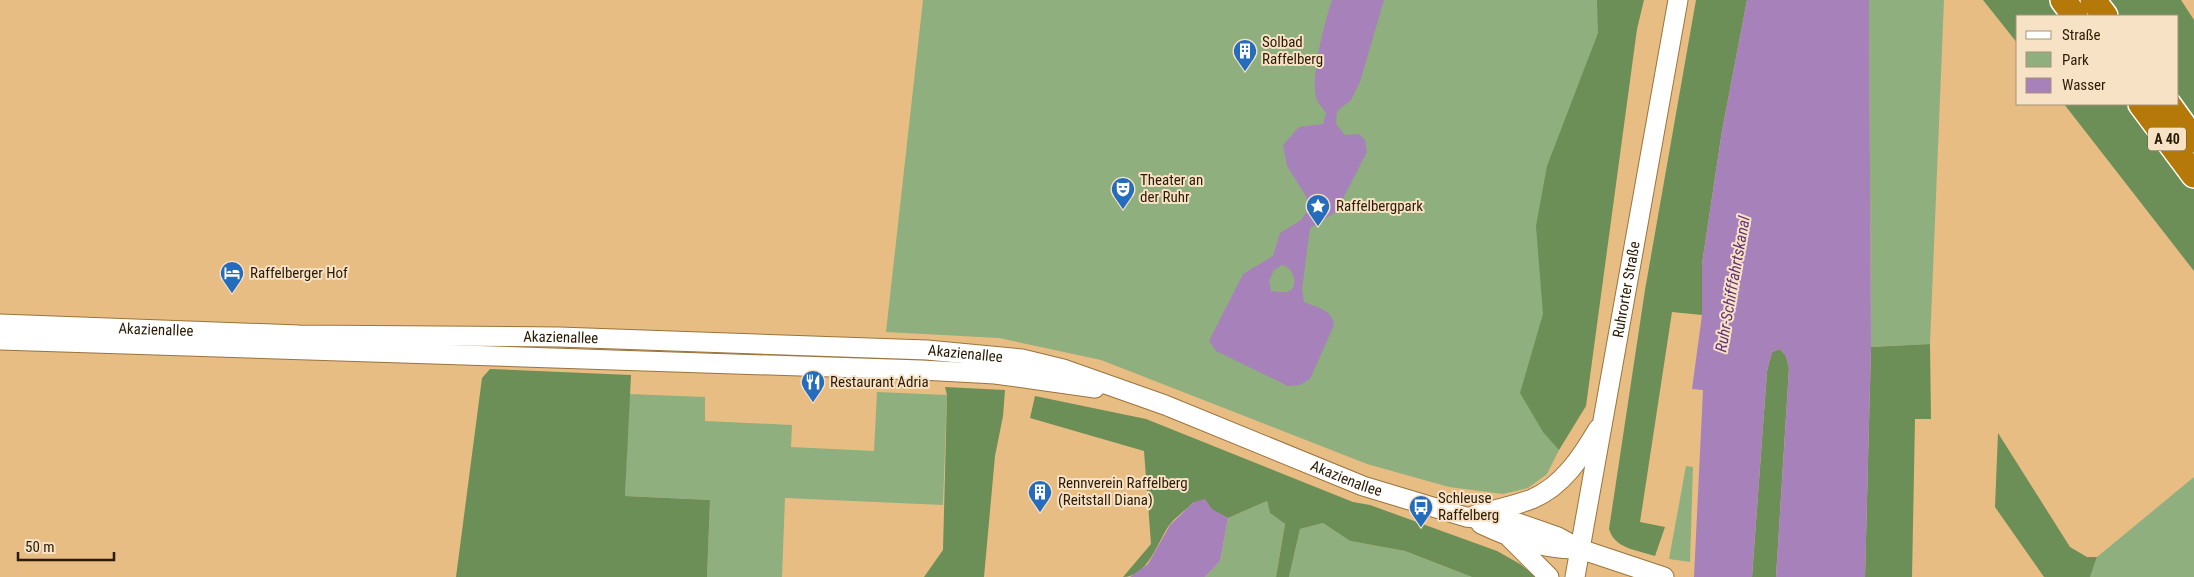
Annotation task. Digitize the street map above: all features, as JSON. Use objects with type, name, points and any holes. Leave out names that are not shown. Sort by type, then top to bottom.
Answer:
[{"type":"highway","points":[[2063,0],[2074,15]]},
{"type":"highway","points":[[2093,0],[2104,15]]},
{"type":"highway","name":"A 40","points":[[2142,105],[2194,175]]},
{"type":"highway","name":"A 40","points":[[2169,105],[2194,140]]},
{"type":"main road","name":"Ruhrorter Straße","points":[[1575,577],[1678,0]]},
{"type":"main road","name":"Akazienallee","points":[[0,324],[314,335],[559,337],[927,350],[1022,359],[1063,369],[1165,405],[1363,486],[1466,517],[1509,537],[1547,547],[1580,549]]},
{"type":"main road","name":"Akazienallee","points":[[0,340],[921,370],[995,374],[1083,388],[1118,389]]},
{"type":"main road","points":[[1466,517],[1532,499],[1552,486],[1576,463],[1604,419]]},
{"type":"main road","name":"Akazienallee","points":[[1466,517],[1518,523],[1558,537],[1580,549]]},
{"type":"main road","points":[[1509,537],[1549,577]]},
{"type":"main road","points":[[1580,549],[1664,577]]},
{"type":"green space","name":"Raffelbergpark","points":[[923,0],[1629,0],[1618,56],[1559,450],[1547,474],[1528,488],[1503,494],[1449,487],[1367,464],[1101,360],[999,338],[886,332]]},
{"type":"green space","points":[[1597,0],[1644,0],[1637,29],[1586,406],[1559,450],[1543,432],[1520,393],[1543,314],[1536,226],[1547,166],[1598,33]]},
{"type":"green space","points":[[1696,0],[1747,0],[1722,131],[1702,264],[1702,315],[1672,312],[1640,522],[1665,527],[1655,556],[1621,545],[1612,536],[1609,529],[1645,290]]},
{"type":"green space","points":[[1869,0],[1944,0],[1930,344],[1871,347]]},
{"type":"green space","points":[[1983,0],[2181,0],[2194,20],[2194,271],[2065,105],[2179,105],[2179,15],[2016,15],[2016,41]]},
{"type":"green space","points":[[1930,344],[1931,419],[1915,419],[1912,577],[1865,577],[1871,347]]},
{"type":"green space","points":[[1780,349],[1786,356],[1789,368],[1776,577],[1752,577],[1767,371],[1772,352]]},
{"type":"green space","points":[[490,369],[631,375],[625,496],[710,500],[707,577],[456,577],[482,378]]},
{"type":"green space","points":[[945,387],[1005,390],[1003,416],[995,456],[984,577],[924,577],[943,550],[947,395]]},
{"type":"green space","points":[[877,392],[947,395],[943,505],[785,498],[782,577],[707,577],[710,500],[625,496],[629,394],[705,397],[705,421],[792,425],[791,447],[874,451]]},
{"type":"green space","points":[[1035,396],[1146,419],[1353,502],[1370,505],[1497,551],[1520,564],[1536,577],[1472,577],[1405,551],[1350,541],[1323,523],[1300,529],[1289,577],[1276,577],[1285,524],[1270,513],[1267,501],[1228,518],[1194,502],[1171,524],[1145,566],[1131,576],[1123,577],[1151,544],[1144,451],[1030,418]]},
{"type":"green space","points":[[1998,433],[2070,547],[2087,557],[2097,557],[2090,577],[2044,577],[1995,507]]},
{"type":"green space","points":[[1686,466],[1693,467],[1690,562],[1669,559]]},
{"type":"green space","points":[[2194,477],[2194,577],[2090,577],[2097,557]]},
{"type":"green space","points":[[1267,501],[1270,513],[1285,524],[1276,577],[1205,577],[1220,561],[1228,518]]},
{"type":"green space","points":[[1323,523],[1350,541],[1405,551],[1472,577],[1289,577],[1300,529]]},
{"type":"water","points":[[1332,0],[1384,0],[1360,82],[1351,100],[1337,111],[1336,124],[1345,135],[1359,134],[1365,140],[1367,152],[1336,212],[1310,228],[1302,289],[1304,302],[1327,312],[1331,316],[1334,325],[1310,379],[1300,385],[1288,386],[1216,351],[1209,341],[1243,274],[1273,256],[1280,233],[1301,220],[1309,209],[1306,196],[1287,166],[1283,145],[1299,127],[1323,124],[1326,113],[1317,100],[1315,91],[1316,65]],"holes":[[[1282,265],[1286,267],[1294,278],[1291,290],[1287,292],[1271,291],[1269,281],[1274,270]]]},
{"type":"water","name":"Ruhr-Schifffahrtskanal","points":[[1747,0],[1869,0],[1871,347],[1865,577],[1776,577],[1789,368],[1786,356],[1780,349],[1772,352],[1767,371],[1752,577],[1694,577],[1703,390],[1692,389],[1702,315],[1702,264],[1722,131]]},
{"type":"water","points":[[1205,499],[1212,509],[1228,518],[1220,561],[1205,577],[1130,577],[1148,564],[1170,525],[1194,502]]},
{"type":"place","name":"Solbad Raffelberg","points":[[1245,72]]},
{"type":"place","name":"Theater an der Ruhr","points":[[1123,210]]},
{"type":"place","name":"Raffelbergpark","points":[[1318,227]]},
{"type":"place","name":"Raffelberger Hof","points":[[232,294]]},
{"type":"place","name":"Restaurant Adria","points":[[813,403]]},
{"type":"place","name":"Rennverein Raffelberg (Reitstall Diana)","points":[[1040,513]]},
{"type":"place","name":"Schleuse Raffelberg","points":[[1421,528]]}]
